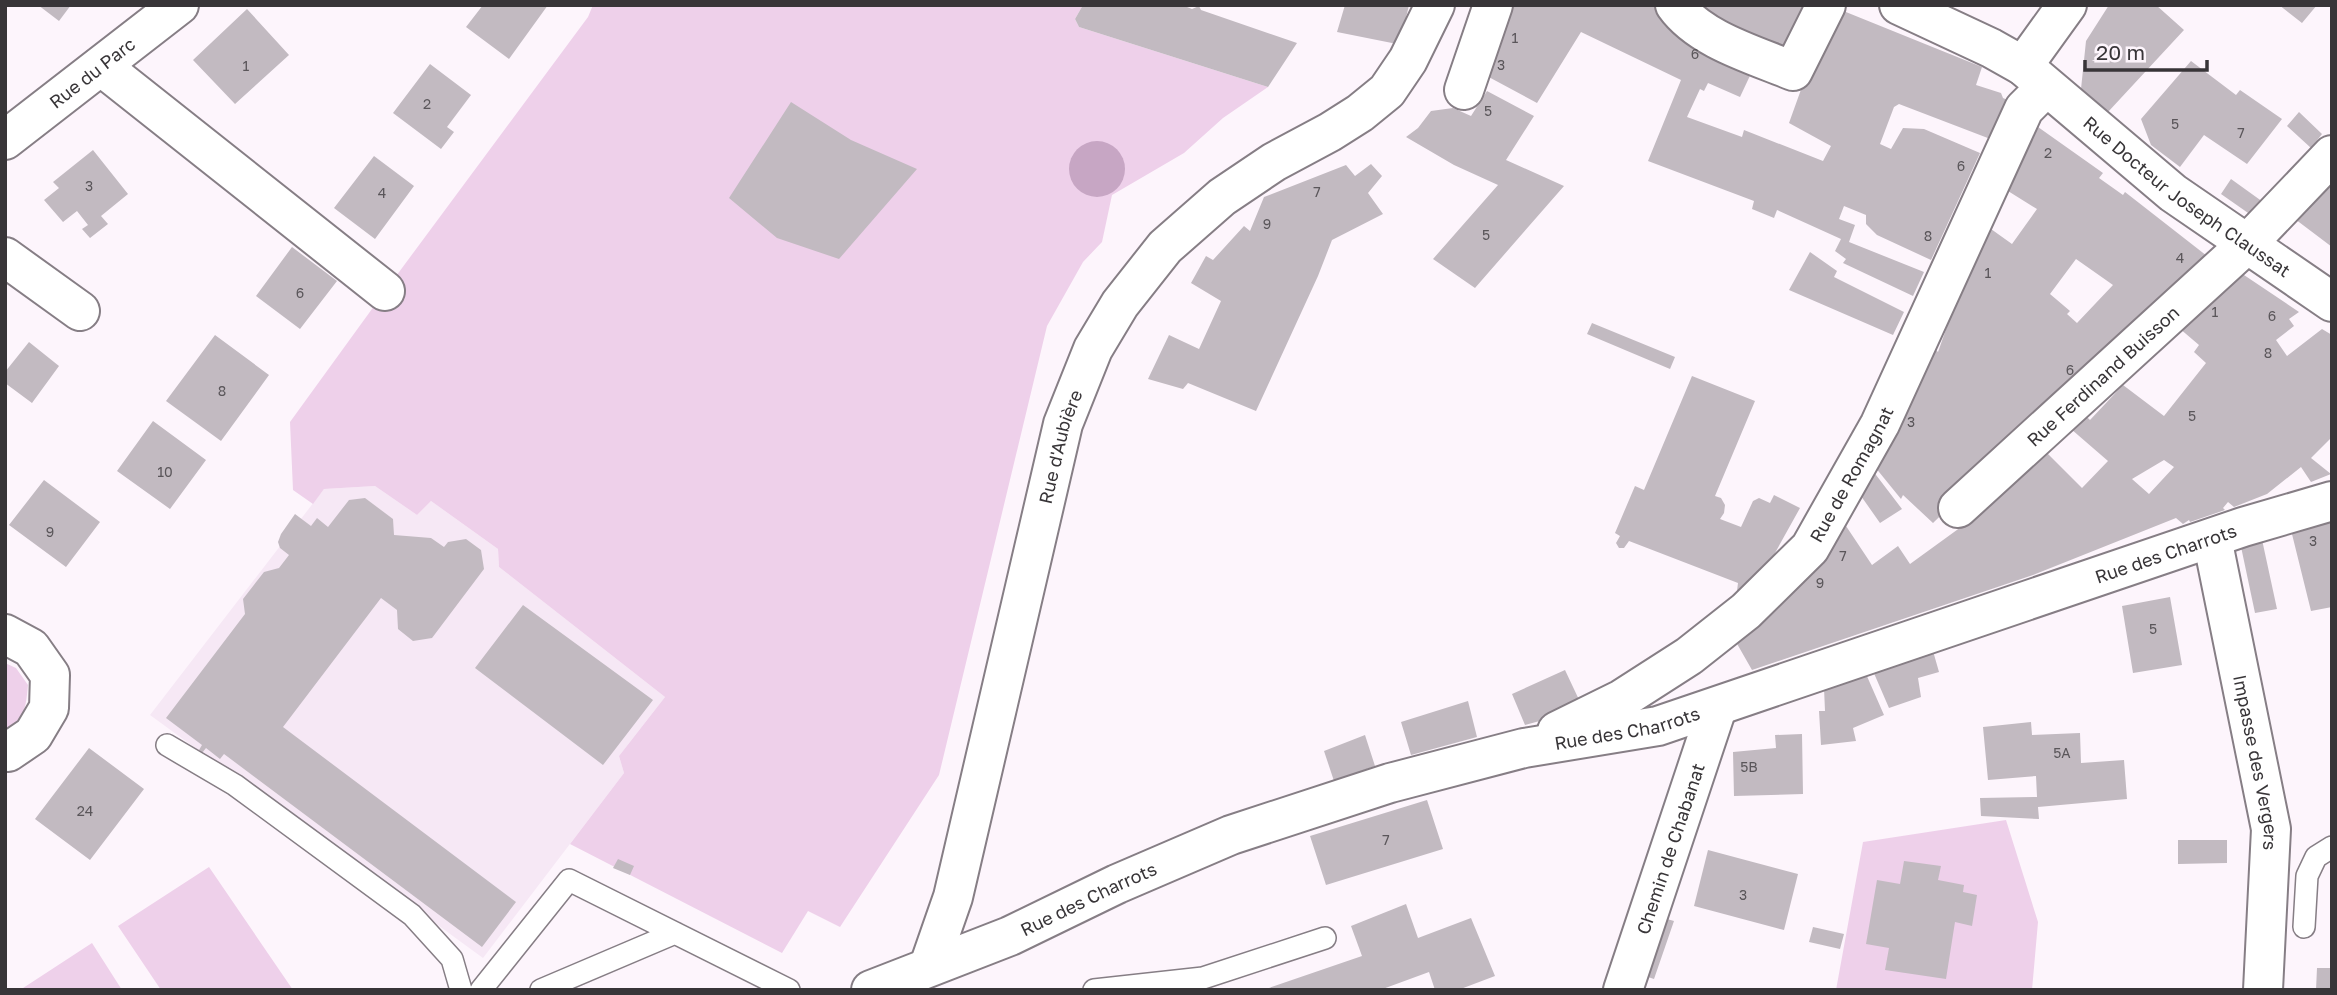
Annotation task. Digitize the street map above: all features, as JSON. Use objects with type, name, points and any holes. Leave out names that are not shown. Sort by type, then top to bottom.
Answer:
[{"type":"street","name":"Rue du Parc","points":[[5,140],[179,5]]},
{"type":"street","name":"Rue d'Aubière","points":[[904,981],[953,897],[1063,424],[1093,349],[1120,304],[1165,247],[1223,197],[1274,162],[1360,113],[1387,91],[1408,60],[1435,5]]},
{"type":"street","points":[[1464,90],[1493,5]]},
{"type":"street","points":[[1675,5],[1682,15],[1709,35],[1793,71],[1826,5]]},
{"type":"street","name":"Rue Docteur Joseph Claussat","points":[[1899,5],[1991,48],[2034,76],[2173,193],[2332,302]]},
{"type":"street","name":"Rue de Romagnat","points":[[1524,748],[1622,699],[1689,656],[1746,611],[1810,548],[1880,424],[2024,109],[2034,76],[2067,5]]},
{"type":"street","points":[[101,66],[384,291]]},
{"type":"street","name":"Rue Ferdinand Buisson","points":[[1958,508],[2246,245],[2332,155]]},
{"type":"street","points":[[5,257],[80,311]]},
{"type":"street","name":"Rue des Charrots","points":[[904,981],[1010,936],[1117,884],[1231,835],[1390,783],[1524,748],[1658,726],[2213,538],[2332,501]]},
{"type":"street","name":"Impasse des Vergers","points":[[2213,538],[2271,829],[2263,990]]},
{"type":"street","points":[[5,634],[31,648],[50,675],[48,708],[33,735],[8,752],[5,751]]},
{"type":"street","name":"Chemin de Chabanat","points":[[1623,990],[1717,708]]},
{"type":"lane","points":[[167,746],[235,785],[412,915],[452,958],[461,990]]},
{"type":"lane","points":[[2304,927],[2307,876],[2316,857],[2332,847]]},
{"type":"lane","points":[[481,990],[569,880],[789,990]]},
{"type":"lane","points":[[541,990],[675,933]]},
{"type":"lane","points":[[1094,990],[1203,978],[1325,938]]},
{"type":"shaded area","points":[[593,5],[1083,5],[1075,19],[1079,27],[1268,87],[1223,118],[1184,153],[1112,195],[1102,242],[1083,262],[1047,326],[939,775],[840,927],[808,911],[782,953],[570,844],[624,773],[619,756],[665,697],[499,567],[498,549],[431,501],[417,515],[375,486],[324,489],[313,504],[293,490],[290,422],[588,17]]},
{"type":"shaded area","points":[[1092,141],[1102,141],[1117,149],[1123,158],[1123,180],[1117,189],[1102,197],[1092,197],[1074,185],[1069,174],[1069,164],[1081,146]]},
{"type":"shaded area","points":[[375,486],[417,515],[431,501],[498,549],[499,567],[665,697],[619,756],[624,773],[483,958],[150,715],[324,489]]},
{"type":"shaded area","points":[[5,663],[16,668],[28,685],[21,717],[5,728]]},
{"type":"shaded area","points":[[2006,820],[2038,922],[2032,990],[1836,990],[1863,842]]},
{"type":"shaded area","points":[[209,867],[293,990],[161,990],[118,926]]},
{"type":"shaded area","points":[[92,943],[122,990],[20,990]]},
{"type":"building","points":[[38,5],[71,5],[59,21]]},
{"type":"building","points":[[483,5],[548,5],[509,59],[466,27]]},
{"type":"building","points":[[1083,5],[1182,5],[1192,9],[1199,6],[1201,10],[1297,43],[1268,87],[1079,27],[1075,19]]},
{"type":"building","points":[[1345,5],[1409,5],[1400,43],[1337,32]]},
{"type":"building","points":[[1513,5],[1662,5],[1755,65],[1740,97],[1708,83],[1704,91],[1700,89],[1687,117],[1742,137],[1744,130],[1823,161],[1831,146],[1789,123],[1836,8],[1982,67],[1976,85],[2001,93],[2003,98],[2010,101],[1993,140],[1899,104],[1894,107],[1880,144],[1891,149],[1903,128],[1924,129],[1980,153],[1931,260],[1877,235],[1866,224],[1866,215],[1844,206],[1839,219],[1855,225],[1849,242],[1924,272],[1913,296],[1843,263],[1846,259],[1835,251],[1841,239],[1777,210],[1774,218],[1752,209],[1754,201],[1648,161],[1681,80],[1581,32],[1537,103],[1485,75]]},
{"type":"building","points":[[1689,5],[1814,5],[1786,57]]},
{"type":"building","points":[[2109,5],[2156,5],[2184,30],[2108,112],[2081,89],[2086,41]]},
{"type":"building","points":[[2279,5],[2317,5],[2302,23]]},
{"type":"building","points":[[247,9],[289,55],[235,104],[193,60]]},
{"type":"building","points":[[2191,61],[2236,95],[2240,90],[2282,119],[2247,164],[2204,135],[2180,167],[2151,145],[2141,119]]},
{"type":"building","points":[[430,64],[471,95],[447,127],[454,132],[441,149],[393,113]]},
{"type":"building","points":[[1487,91],[1534,116],[1506,160],[1564,186],[1475,288],[1433,259],[1498,185],[1454,165],[1406,137],[1418,128],[1431,111],[1453,108],[1471,116]]},
{"type":"building","points":[[791,102],[851,140],[917,169],[839,259],[777,238],[729,198]]},
{"type":"building","points":[[2299,112],[2322,134],[2311,148],[2287,126]]},
{"type":"building","points":[[2038,127],[2103,173],[2099,178],[2123,195],[2125,192],[2207,256],[1933,523],[1903,495],[1901,499],[1875,467],[1936,350],[1938,352],[1954,307],[1991,229],[2012,244],[2037,209],[2008,191]],"holes":[[[2076,259],[2113,285],[2077,323],[2067,314],[2070,311],[2050,294]]]},
{"type":"building","points":[[93,150],[128,194],[101,216],[108,224],[90,238],[82,229],[88,225],[77,211],[63,222],[44,200],[59,188],[53,182]]},
{"type":"building","points":[[374,156],[414,186],[375,239],[334,208]]},
{"type":"building","points":[[1371,164],[1382,176],[1368,193],[1383,214],[1332,240],[1256,411],[1188,383],[1183,389],[1148,379],[1169,335],[1199,349],[1221,301],[1191,283],[1206,256],[1213,260],[1244,226],[1250,231],[1264,197],[1346,165],[1355,176]]},
{"type":"building","points":[[2332,172],[2332,247],[2291,216]]},
{"type":"building","points":[[2231,179],[2263,202],[2251,215],[2221,194]]},
{"type":"building","points":[[292,247],[337,281],[300,329],[256,296]]},
{"type":"building","points":[[1810,252],[1837,271],[1834,277],[1904,312],[1893,335],[1789,290]]},
{"type":"building","points":[[2238,271],[2299,312],[2289,319],[2294,326],[2276,340],[2287,356],[2322,329],[2332,335],[2332,437],[2311,458],[2331,474],[2311,482],[2301,467],[2267,494],[2234,507],[2228,502],[2223,508],[2225,510],[2183,524],[2176,518],[2033,575],[1752,670],[1736,642],[1824,561],[1846,526],[1872,565],[1898,546],[1910,564],[1972,519],[2046,452],[2082,488],[2108,461],[2071,429],[2085,415],[2090,420],[2123,385],[2164,416],[2206,363],[2194,352],[2199,345],[2179,328]],"holes":[[[2164,460],[2174,467],[2149,494],[2132,479]]]},
{"type":"building","points":[[1592,323],[1675,357],[1670,369],[1587,334]]},
{"type":"building","points":[[215,335],[269,375],[221,441],[166,401]]},
{"type":"building","points":[[29,342],[59,366],[32,403],[5,383],[5,372]]},
{"type":"building","points":[[1692,376],[1755,401],[1715,496],[1721,498],[1725,505],[1720,519],[1741,527],[1753,501],[1759,498],[1770,503],[1774,495],[1800,508],[1765,571],[1741,594],[1737,591],[1738,583],[1629,541],[1624,548],[1619,548],[1616,543],[1620,536],[1615,533],[1635,486],[1644,490]]},
{"type":"building","points":[[153,421],[206,460],[170,509],[117,471]]},
{"type":"building","points":[[1873,471],[1902,509],[1880,523],[1861,496]]},
{"type":"building","points":[[44,480],[100,522],[66,567],[9,525]]},
{"type":"building","points":[[365,498],[393,519],[394,535],[431,538],[444,547],[448,542],[466,539],[481,550],[484,569],[432,638],[413,641],[398,629],[397,610],[381,598],[283,727],[516,902],[482,947],[224,754],[220,759],[206,748],[202,753],[199,750],[202,745],[166,718],[245,614],[243,599],[264,572],[279,568],[289,555],[280,548],[278,542],[295,514],[311,526],[317,518],[328,527],[349,500]]},
{"type":"building","points":[[2332,513],[2332,607],[2311,611],[2290,526]]},
{"type":"building","points":[[2261,535],[2277,609],[2255,613],[2240,542]]},
{"type":"building","points":[[2170,597],[2182,665],[2133,673],[2122,606]]},
{"type":"building","points":[[523,605],[653,700],[603,765],[475,668]]},
{"type":"building","points":[[1933,651],[1939,672],[1918,678],[1921,697],[1889,708],[1873,671]]},
{"type":"building","points":[[1565,670],[1581,704],[1558,716],[1525,725],[1512,694]]},
{"type":"building","points":[[1866,674],[1884,715],[1853,728],[1856,741],[1821,745],[1819,711],[1825,711],[1824,688]]},
{"type":"building","points":[[1468,701],[1477,737],[1411,755],[1401,722]]},
{"type":"building","points":[[2031,722],[2032,735],[2080,733],[2081,763],[2124,760],[2127,799],[2038,807],[2039,819],[1981,816],[1980,798],[2037,797],[2036,776],[1988,780],[1983,727]]},
{"type":"building","points":[[1802,734],[1803,794],[1734,796],[1733,752],[1776,748],[1775,735]]},
{"type":"building","points":[[1365,735],[1375,766],[1334,781],[1324,751]]},
{"type":"building","points":[[89,748],[144,789],[90,860],[35,819]]},
{"type":"building","points":[[1427,800],[1443,849],[1326,885],[1310,836]]},
{"type":"building","points":[[2178,840],[2227,840],[2227,863],[2178,864]]},
{"type":"building","points":[[1708,850],[1798,874],[1784,930],[1694,906]]},
{"type":"building","points":[[618,859],[634,866],[630,875],[613,868]]},
{"type":"building","points":[[1904,861],[1941,866],[1938,880],[1964,885],[1963,892],[1977,895],[1972,926],[1955,922],[1946,979],[1885,970],[1889,948],[1866,944],[1877,880],[1900,884]]},
{"type":"building","points":[[1406,904],[1418,938],[1471,918],[1495,976],[1458,990],[1435,990],[1429,972],[1380,990],[1263,990],[1362,956],[1351,926]]},
{"type":"building","points":[[1653,915],[1674,921],[1654,979],[1633,972]]},
{"type":"building","points":[[1813,927],[1844,934],[1840,949],[1809,942]]},
{"type":"building","points":[[2317,968],[2332,968],[2332,990],[2316,990]]}]
